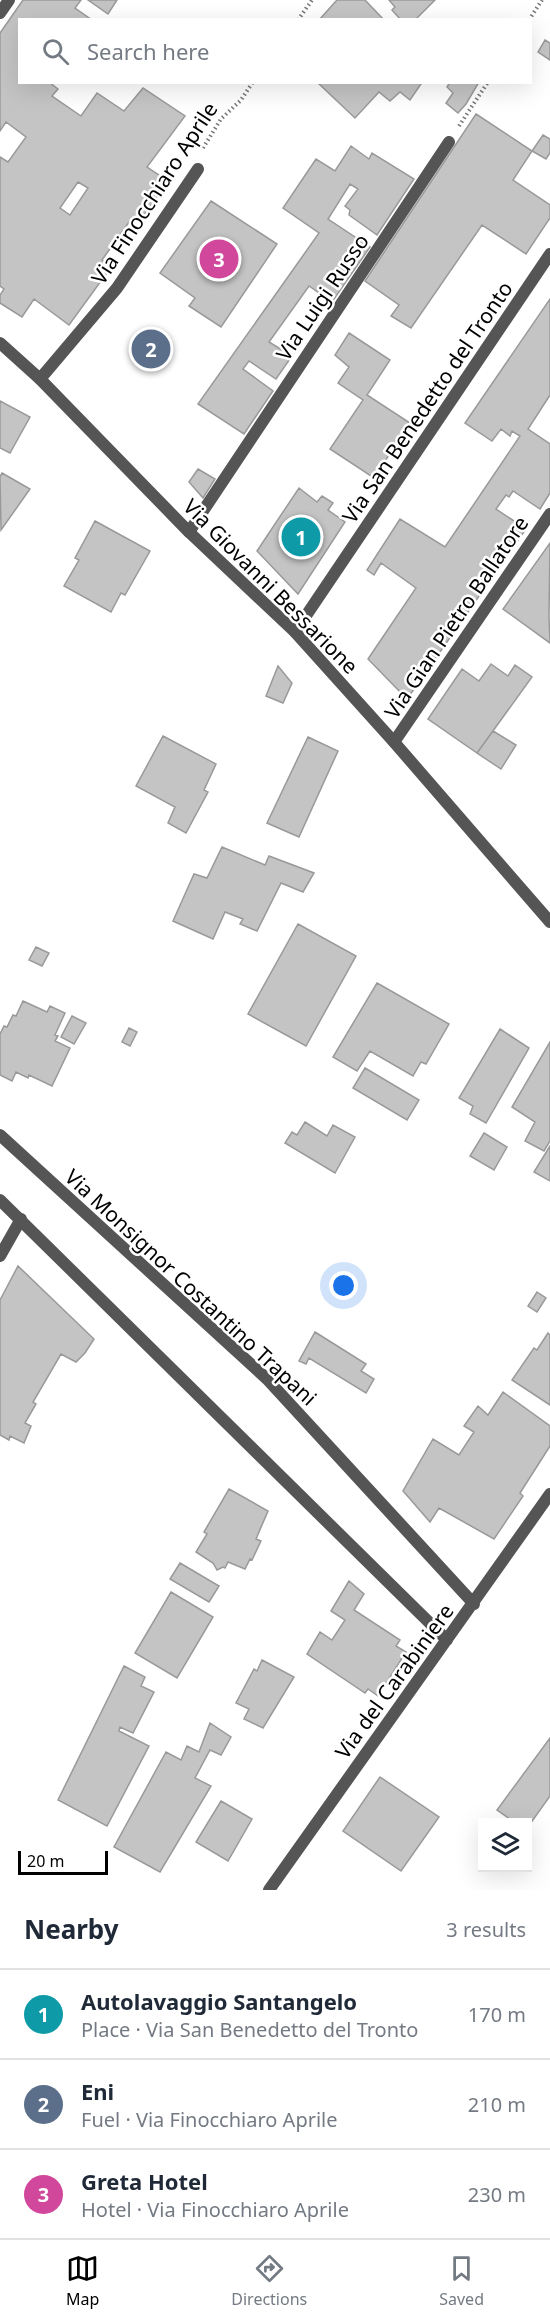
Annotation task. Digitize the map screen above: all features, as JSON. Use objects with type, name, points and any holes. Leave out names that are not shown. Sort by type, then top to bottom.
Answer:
[{"type":"street","points":[[0,13],[9,0]]},
{"type":"street","name":"Via Luigi Russo","points":[[189,532],[449,142]]},
{"type":"street","name":"Via Finocchiaro Aprile","points":[[40,379],[117,288],[198,169]]},
{"type":"street","name":"Via San Benedetto del Tronto","points":[[295,632],[550,254]]},
{"type":"street","name":"Via Giovanni Bessarione","points":[[0,343],[40,379],[189,532],[295,632],[550,922]]},
{"type":"street","name":"Via Gian Pietro Ballatore","points":[[394,742],[550,514]]},
{"type":"street","name":"Via Monsignor Costantino Trapani","points":[[0,1135],[267,1379],[474,1604]]},
{"type":"street","points":[[0,1200],[447,1640]]},
{"type":"street","points":[[0,1256],[21,1219]]},
{"type":"street","name":"Via del Carabiniere","points":[[269,1890],[550,1494]]},
{"type":"path","points":[[299,18],[312,0]]},
{"type":"path","points":[[530,18],[542,0]]},
{"type":"path","name":"Via Finocchiaro Aprile","points":[[198,169],[198,156],[221,119],[240,100],[252,84]]},
{"type":"path","points":[[449,142],[487,84]]},
{"type":"building","points":[[23,0],[81,0],[75,8],[89,18],[18,18],[18,84],[52,84],[58,89],[52,96],[81,116],[97,93],[124,111],[143,88],[185,116],[147,167],[168,181],[139,222],[132,218],[102,260],[112,266],[69,325],[34,299],[22,317],[0,303],[0,295],[4,289],[0,286],[0,157],[8,162],[26,137],[6,122],[0,131],[0,33]],"holes":[[[78,182],[88,188],[70,215],[60,208]]]},
{"type":"building","points":[[88,0],[117,0],[108,14]]},
{"type":"building","points":[[337,0],[365,0],[382,18],[321,18]]},
{"type":"building","points":[[389,0],[435,0],[417,18],[399,18],[392,10],[395,7]]},
{"type":"building","points":[[545,40],[550,43],[550,60],[538,52]]},
{"type":"building","points":[[319,84],[421,84],[410,100],[400,92],[390,101],[379,92],[355,118]]},
{"type":"building","points":[[449,84],[478,84],[458,113],[446,103],[453,93],[447,87]]},
{"type":"building","points":[[476,114],[532,151],[513,180],[550,205],[550,218],[526,254],[482,225],[411,328],[391,316],[399,305],[365,281]]},
{"type":"building","points":[[543,135],[550,139],[550,153],[546,159],[532,151]]},
{"type":"building","points":[[351,146],[369,159],[372,153],[414,179],[377,235],[349,215],[350,210],[345,206],[358,189],[350,184],[328,219],[370,247],[332,302],[309,286],[269,342],[292,356],[276,379],[249,361],[243,369],[273,391],[244,434],[198,404],[319,233],[283,208],[316,159],[335,171]]},
{"type":"building","points":[[211,201],[277,244],[221,327],[189,306],[195,298],[160,273]]},
{"type":"building","points":[[550,299],[550,395],[528,429],[550,444],[550,493],[540,509],[513,491],[509,497],[506,495],[496,509],[526,529],[407,699],[368,659],[416,588],[381,563],[374,575],[367,570],[400,519],[445,547],[520,436],[512,431],[510,436],[501,429],[492,441],[465,423]]},
{"type":"building","points":[[349,333],[390,360],[367,395],[410,423],[374,478],[330,449],[363,400],[338,383],[349,367],[335,355]]},
{"type":"building","points":[[0,401],[30,417],[10,453],[0,448]]},
{"type":"building","points":[[198,469],[215,479],[203,498],[189,482]]},
{"type":"building","points":[[2,473],[30,489],[1,530],[0,477]]},
{"type":"building","points":[[299,488],[317,502],[322,496],[333,503],[328,510],[345,522],[298,594],[257,551]]},
{"type":"building","points":[[95,521],[150,551],[125,595],[121,593],[111,612],[64,586],[79,560],[75,558]]},
{"type":"building","points":[[550,543],[549,616],[550,643],[503,609]]},
{"type":"building","points":[[491,664],[508,676],[515,665],[532,677],[477,753],[428,719],[462,669],[479,681]]},
{"type":"building","points":[[278,666],[292,683],[283,703],[266,696]]},
{"type":"building","points":[[493,731],[516,745],[501,769],[477,753]]},
{"type":"building","points":[[163,736],[216,764],[204,790],[208,792],[186,833],[168,823],[175,807],[136,786]]},
{"type":"building","points":[[308,737],[338,751],[299,837],[267,823]]},
{"type":"building","points":[[222,847],[265,865],[269,856],[314,873],[303,892],[281,883],[257,931],[240,924],[243,919],[225,912],[213,939],[173,921],[194,874],[207,878]]},
{"type":"building","points":[[298,924],[356,956],[306,1046],[248,1014]]},
{"type":"building","points":[[36,947],[49,953],[42,966],[29,960]]},
{"type":"building","points":[[377,983],[449,1024],[426,1064],[421,1062],[413,1076],[370,1051],[357,1071],[333,1057]]},
{"type":"building","points":[[23,1001],[47,1012],[50,1006],[65,1013],[55,1035],[58,1036],[55,1041],[70,1048],[52,1086],[29,1075],[28,1078],[16,1072],[12,1081],[0,1075],[0,1034],[4,1026],[7,1027],[13,1015],[16,1016]]},
{"type":"building","points":[[72,1016],[86,1023],[74,1044],[61,1037]]},
{"type":"building","points":[[129,1028],[137,1032],[130,1046],[122,1042]]},
{"type":"building","points":[[500,1029],[529,1048],[486,1123],[470,1114],[473,1106],[459,1098]]},
{"type":"building","points":[[550,1042],[550,1141],[544,1151],[525,1141],[535,1122],[512,1107]]},
{"type":"building","points":[[365,1068],[419,1100],[407,1120],[353,1088]]},
{"type":"building","points":[[305,1122],[327,1136],[333,1125],[355,1137],[335,1173],[285,1143],[292,1132],[297,1135]]},
{"type":"building","points":[[484,1133],[507,1147],[494,1170],[470,1156]]},
{"type":"building","points":[[550,1146],[550,1181],[534,1172]]},
{"type":"building","points":[[18,1266],[94,1339],[76,1362],[61,1354],[33,1402],[36,1404],[25,1423],[31,1426],[24,1443],[10,1436],[9,1440],[0,1435],[0,1300]]},
{"type":"building","points":[[537,1292],[546,1298],[537,1312],[528,1306]]},
{"type":"building","points":[[315,1332],[366,1364],[361,1371],[374,1379],[366,1393],[309,1358],[306,1364],[299,1361]]},
{"type":"building","points":[[548,1333],[550,1335],[550,1405],[512,1380],[534,1348],[537,1350]]},
{"type":"building","points":[[503,1392],[550,1426],[550,1446],[520,1493],[523,1496],[494,1539],[439,1508],[430,1522],[403,1491],[433,1439],[459,1455],[474,1432],[464,1426],[478,1406],[488,1415]]},
{"type":"building","points":[[229,1489],[268,1511],[256,1539],[261,1541],[245,1569],[228,1562],[225,1568],[217,1570],[213,1563],[196,1552],[207,1534],[204,1532]]},
{"type":"building","points":[[180,1563],[219,1586],[209,1602],[170,1579]]},
{"type":"building","points":[[349,1581],[364,1594],[354,1610],[400,1640],[396,1646],[406,1652],[378,1696],[368,1689],[365,1693],[307,1654],[320,1632],[332,1640],[345,1620],[331,1611]]},
{"type":"building","points":[[171,1592],[213,1617],[177,1678],[135,1653]]},
{"type":"building","points":[[262,1660],[294,1677],[263,1728],[244,1719],[249,1709],[236,1703],[254,1669],[257,1671]]},
{"type":"building","points":[[124,1666],[145,1677],[141,1686],[154,1692],[133,1733],[120,1727],[119,1731],[149,1746],[107,1826],[58,1800]]},
{"type":"building","points":[[210,1723],[231,1737],[221,1755],[210,1750],[195,1778],[211,1786],[160,1872],[114,1847],[166,1752],[181,1760],[187,1746],[199,1752]]},
{"type":"building","points":[[550,1738],[550,1796],[532,1821],[532,1818],[508,1818],[497,1810]]},
{"type":"building","points":[[380,1777],[439,1817],[401,1871],[343,1831]]},
{"type":"building","points":[[221,1801],[252,1819],[228,1861],[196,1842]]},
{"type":"place","name":"Greta Hotel","points":[[219,259]]},
{"type":"place","name":"Eni","points":[[151,349]]},
{"type":"place","name":"Autolavaggio Santangelo","points":[[301,537]]}]
